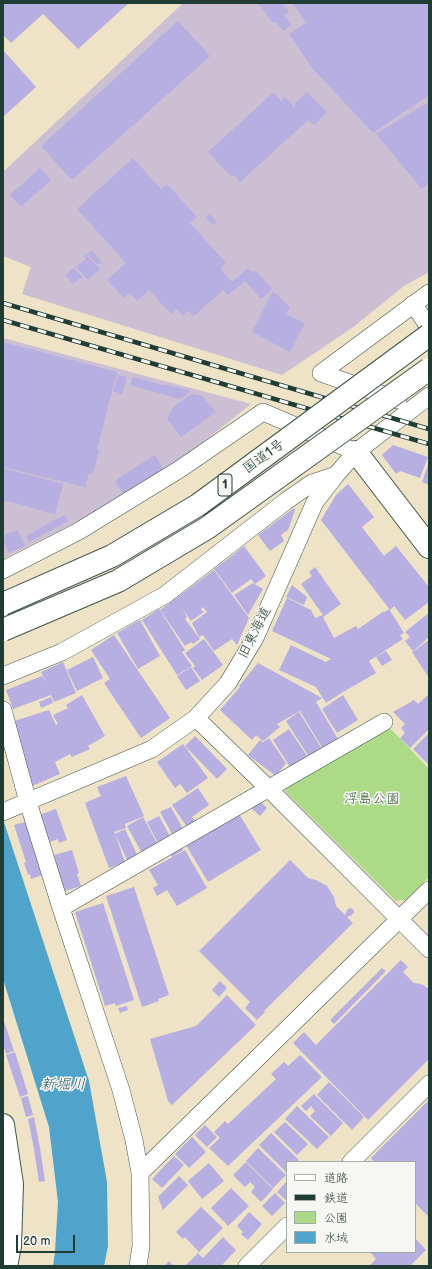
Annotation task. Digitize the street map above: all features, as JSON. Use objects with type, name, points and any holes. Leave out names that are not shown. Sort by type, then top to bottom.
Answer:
[{"type":"main road","name":"国道1号","points":[[3,604],[112,556],[198,505],[429,335]]},
{"type":"main road","name":"国道1号","points":[[3,630],[118,581],[207,528],[429,369]]},
{"type":"main road","points":[[356,452],[428,545]]},
{"type":"main road","points":[[3,1125],[12,1184],[10,1246],[6,1266]]},
{"type":"street","points":[[416,406],[322,373],[429,293]]},
{"type":"street","points":[[413,304],[429,327]]},
{"type":"street","name":"旧東海道","points":[[3,812],[152,749],[196,718],[228,683],[255,638],[315,502],[356,452],[429,396]]},
{"type":"street","points":[[3,570],[86,527],[180,470],[263,412],[356,452]]},
{"type":"street","points":[[3,676],[62,652],[165,595],[286,501],[312,483],[336,475]]},
{"type":"street","points":[[3,710],[25,803],[121,1090],[134,1140],[140,1173],[141,1246],[138,1266]]},
{"type":"street","points":[[196,718],[429,949]]},
{"type":"street","points":[[61,908],[384,722]]},
{"type":"street","points":[[140,1173],[429,890]]},
{"type":"street","points":[[352,1161],[429,1084]]},
{"type":"street","points":[[247,1266],[286,1227]]},
{"type":"shaded area","points":[[183,3],[429,3],[429,272],[404,286],[352,328],[282,375],[22,294],[31,267],[3,256],[3,172]]},
{"type":"shaded area","points":[[3,338],[251,404],[171,468],[133,493],[3,559]]},
{"type":"green space","name":"浮島公園","points":[[389,727],[429,769],[429,877],[406,900],[396,901],[285,791],[289,780]]},
{"type":"water","name":"新堀川","points":[[3,819],[89,1081],[107,1182],[108,1246],[104,1266],[53,1266],[58,1202],[49,1127],[3,979]]},
{"type":"building","points":[[3,3],[129,3],[78,49],[43,14],[11,43],[3,35]]},
{"type":"building","points":[[258,3],[282,3],[289,12],[284,15],[291,25],[283,31],[276,21],[273,23]]},
{"type":"building","points":[[293,3],[429,3],[429,95],[373,133],[312,68],[289,34],[306,23]]},
{"type":"building","points":[[178,21],[210,56],[72,180],[41,146]]},
{"type":"building","points":[[3,50],[36,87],[3,117]]},
{"type":"building","points":[[274,92],[281,101],[285,97],[294,107],[294,104],[307,92],[327,112],[314,125],[308,120],[240,182],[234,175],[232,177],[208,152]]},
{"type":"building","points":[[427,103],[429,106],[429,185],[428,183],[422,189],[376,134]]},
{"type":"building","points":[[133,158],[161,189],[167,184],[197,217],[190,223],[226,263],[220,268],[232,282],[248,268],[252,273],[255,270],[272,289],[261,299],[245,281],[228,295],[223,290],[193,317],[189,311],[183,316],[177,309],[171,314],[149,290],[137,301],[130,293],[124,298],[107,280],[126,263],[77,209]]},
{"type":"building","points":[[40,168],[51,180],[21,207],[10,195]]},
{"type":"building","points":[[210,214],[217,222],[213,225],[206,218]]},
{"type":"building","points":[[92,251],[102,262],[98,265],[88,254]]},
{"type":"building","points":[[86,254],[100,269],[88,280],[76,267],[86,259],[83,257]]},
{"type":"building","points":[[74,268],[82,277],[73,284],[65,275]]},
{"type":"building","points":[[273,291],[290,307],[286,314],[305,323],[290,352],[252,332]]},
{"type":"building","points":[[3,342],[117,372],[97,450],[99,451],[93,474],[89,473],[85,487],[3,467]]},
{"type":"building","points":[[118,375],[127,377],[122,394],[113,391]]},
{"type":"building","points":[[133,377],[191,391],[180,399],[130,385]]},
{"type":"building","points":[[192,394],[202,396],[216,412],[181,437],[167,419],[174,406]]},
{"type":"building","points":[[393,445],[428,457],[420,478],[400,471],[396,474],[382,455]]},
{"type":"building","points":[[155,455],[165,471],[124,495],[115,482],[118,480],[117,479]]},
{"type":"building","points":[[429,462],[429,485],[422,482]]},
{"type":"building","points":[[3,468],[63,484],[55,514],[3,500]]},
{"type":"building","points":[[348,484],[374,517],[362,527],[384,556],[396,546],[429,587],[429,602],[405,620],[394,606],[390,610],[321,520],[336,495]]},
{"type":"building","points":[[294,508],[295,510],[288,530],[281,535],[284,541],[270,551],[258,535]]},
{"type":"building","points":[[64,515],[68,521],[29,542],[26,536]]},
{"type":"building","points":[[18,530],[25,546],[9,553],[3,540],[6,538],[5,535]]},
{"type":"building","points":[[244,546],[266,576],[255,584],[251,579],[232,593],[214,569]]},
{"type":"building","points":[[315,567],[341,604],[323,617],[334,638],[356,626],[358,629],[389,609],[404,633],[400,635],[403,639],[369,661],[376,673],[326,703],[316,687],[279,670],[291,645],[326,662],[331,659],[272,631],[287,598],[311,610],[315,618],[323,615],[301,584],[312,576],[309,572]]},
{"type":"building","points":[[214,570],[249,618],[237,645],[232,639],[214,651],[203,635],[199,637],[192,623],[207,612],[203,607],[201,609],[204,612],[191,621],[182,608],[187,617],[185,619],[200,639],[193,644],[191,642],[185,646],[160,610]]},
{"type":"building","points":[[253,583],[263,589],[248,615],[234,595]]},
{"type":"building","points":[[292,585],[307,597],[304,605],[286,597]]},
{"type":"building","points":[[159,609],[185,650],[182,652],[192,666],[177,675],[142,620]]},
{"type":"building","points":[[429,613],[429,637],[413,651],[405,641],[410,637],[405,632]]},
{"type":"building","points":[[140,620],[160,656],[138,669],[117,633]]},
{"type":"building","points":[[114,635],[170,718],[141,738],[104,683],[110,679],[91,650]]},
{"type":"building","points":[[204,639],[223,665],[202,680],[193,668],[195,666],[185,653]]},
{"type":"building","points":[[429,640],[429,678],[412,652]]},
{"type":"building","points":[[386,651],[392,660],[382,666],[376,657]]},
{"type":"building","points":[[93,657],[103,678],[77,691],[67,670]]},
{"type":"building","points":[[63,662],[76,693],[54,702],[51,695],[13,709],[6,690],[42,676],[46,683],[41,672]]},
{"type":"building","points":[[258,663],[322,698],[316,702],[338,739],[323,749],[300,711],[277,724],[280,727],[263,741],[256,735],[252,740],[220,710]]},
{"type":"building","points":[[191,667],[200,681],[186,690],[177,676]]},
{"type":"building","points":[[429,694],[429,729],[410,748],[400,738],[405,733],[401,728],[405,724],[393,712],[414,700],[418,704]]},
{"type":"building","points":[[82,695],[105,736],[88,746],[90,749],[72,757],[70,754],[55,762],[60,774],[32,786],[11,722],[49,710],[56,725],[58,724],[53,715],[68,708],[66,705]]},
{"type":"building","points":[[343,695],[358,720],[337,733],[322,709]]},
{"type":"building","points":[[51,697],[53,703],[41,708],[39,702]]},
{"type":"building","points":[[299,712],[322,749],[309,757],[286,721]]},
{"type":"building","points":[[289,729],[307,756],[290,767],[273,740]]},
{"type":"building","points":[[429,733],[429,765],[413,749]]},
{"type":"building","points":[[195,736],[227,769],[217,779],[185,746]]},
{"type":"building","points":[[269,738],[286,763],[276,776],[248,755],[260,740],[265,744],[263,742]]},
{"type":"building","points":[[183,744],[208,778],[187,793],[180,784],[175,788],[157,762]]},
{"type":"building","points":[[126,776],[144,816],[125,824],[126,828],[114,832],[125,862],[109,868],[85,803],[101,796],[97,787]]},
{"type":"building","points":[[198,788],[209,805],[192,817],[195,821],[187,827],[172,805]]},
{"type":"building","points":[[258,799],[267,808],[260,816],[250,807]]},
{"type":"building","points":[[171,807],[183,829],[172,834],[160,812]]},
{"type":"building","points":[[56,809],[67,840],[59,843],[58,839],[48,843],[39,815]]},
{"type":"building","points":[[239,814],[261,850],[208,882],[186,845]]},
{"type":"building","points":[[159,816],[172,840],[160,847],[147,822]]},
{"type":"building","points":[[143,817],[158,845],[142,853],[127,826]]},
{"type":"building","points":[[25,822],[42,875],[31,879],[24,863],[26,862],[14,825]]},
{"type":"building","points":[[125,829],[139,859],[129,864],[115,834]]},
{"type":"building","points":[[181,846],[183,850],[172,857],[170,853]]},
{"type":"building","points":[[72,850],[79,873],[77,874],[81,886],[65,891],[61,879],[59,880],[56,871],[58,870],[54,855]]},
{"type":"building","points":[[185,850],[207,888],[177,906],[167,890],[157,896],[153,888],[158,885],[149,870]]},
{"type":"building","points":[[290,860],[308,878],[316,880],[327,886],[334,897],[336,906],[345,915],[347,910],[350,908],[353,909],[354,912],[352,915],[347,917],[353,923],[264,1011],[265,1012],[257,1020],[245,1008],[250,1002],[199,951]]},
{"type":"building","points":[[134,887],[169,995],[158,999],[159,1001],[142,1007],[106,896]]},
{"type":"building","points":[[103,903],[134,1000],[116,1006],[115,1003],[105,1006],[75,912]]},
{"type":"building","points":[[401,960],[408,967],[403,972],[414,983],[421,984],[429,989],[429,1059],[368,1120],[293,1043],[304,1032],[316,1045]]},
{"type":"building","points":[[382,968],[386,971],[334,1024],[330,1020]]},
{"type":"building","points":[[220,981],[227,988],[219,997],[212,990]]},
{"type":"building","points":[[227,995],[256,1025],[172,1105],[168,1101],[150,1039],[196,1026]]},
{"type":"building","points":[[127,1006],[128,1010],[120,1013],[118,1008]]},
{"type":"building","points":[[3,1018],[14,1051],[6,1054],[3,1044]]},
{"type":"building","points":[[15,1052],[28,1094],[20,1097],[6,1055]]},
{"type":"building","points":[[300,1055],[322,1077],[228,1166],[209,1148],[220,1138],[214,1132],[225,1121],[228,1124],[276,1079],[271,1074],[284,1062],[288,1066]]},
{"type":"building","points":[[329,1082],[364,1117],[352,1130],[317,1095]]},
{"type":"building","points":[[314,1094],[343,1123],[331,1136],[310,1116],[315,1111],[311,1106],[306,1111],[301,1106]]},
{"type":"building","points":[[28,1096],[33,1115],[26,1117],[21,1098]]},
{"type":"building","points":[[429,1100],[429,1217],[416,1204],[416,1161],[373,1161],[371,1158]]},
{"type":"building","points":[[297,1106],[329,1137],[317,1149],[285,1119]]},
{"type":"building","points":[[34,1117],[45,1181],[39,1182],[28,1119]]},
{"type":"building","points":[[285,1122],[308,1144],[297,1155],[274,1132]]},
{"type":"building","points":[[205,1125],[217,1137],[207,1147],[195,1135]]},
{"type":"building","points":[[271,1133],[299,1160],[286,1161],[286,1172],[259,1145]]},
{"type":"building","points":[[192,1137],[206,1152],[189,1168],[175,1154]]},
{"type":"building","points":[[258,1148],[286,1175],[273,1188],[246,1161]]},
{"type":"building","points":[[174,1156],[184,1165],[162,1188],[152,1179]]},
{"type":"building","points":[[246,1162],[273,1189],[261,1202],[251,1192],[255,1187],[250,1182],[245,1187],[233,1175]]},
{"type":"building","points":[[209,1163],[224,1181],[202,1199],[188,1181]]},
{"type":"building","points":[[179,1176],[188,1185],[163,1210],[158,1197]]},
{"type":"building","points":[[286,1182],[286,1200],[277,1192]]},
{"type":"building","points":[[231,1188],[249,1206],[228,1226],[211,1208]]},
{"type":"building","points":[[275,1193],[285,1203],[272,1216],[262,1206]]},
{"type":"building","points":[[201,1207],[223,1228],[199,1252],[185,1237],[183,1239],[176,1232]]},
{"type":"building","points":[[249,1212],[262,1224],[248,1240],[241,1234],[243,1232],[237,1226]]},
{"type":"building","points":[[223,1237],[236,1250],[221,1266],[185,1266],[198,1253],[203,1258]]},
{"type":"building","points":[[416,1239],[426,1250],[410,1266],[369,1266],[376,1259],[371,1253],[416,1253]]},
{"type":"building","points":[[169,1261],[174,1266],[164,1266]]},
{"type":"railway","points":[[3,303],[429,429]]},
{"type":"railway","points":[[3,320],[429,444]]}]
